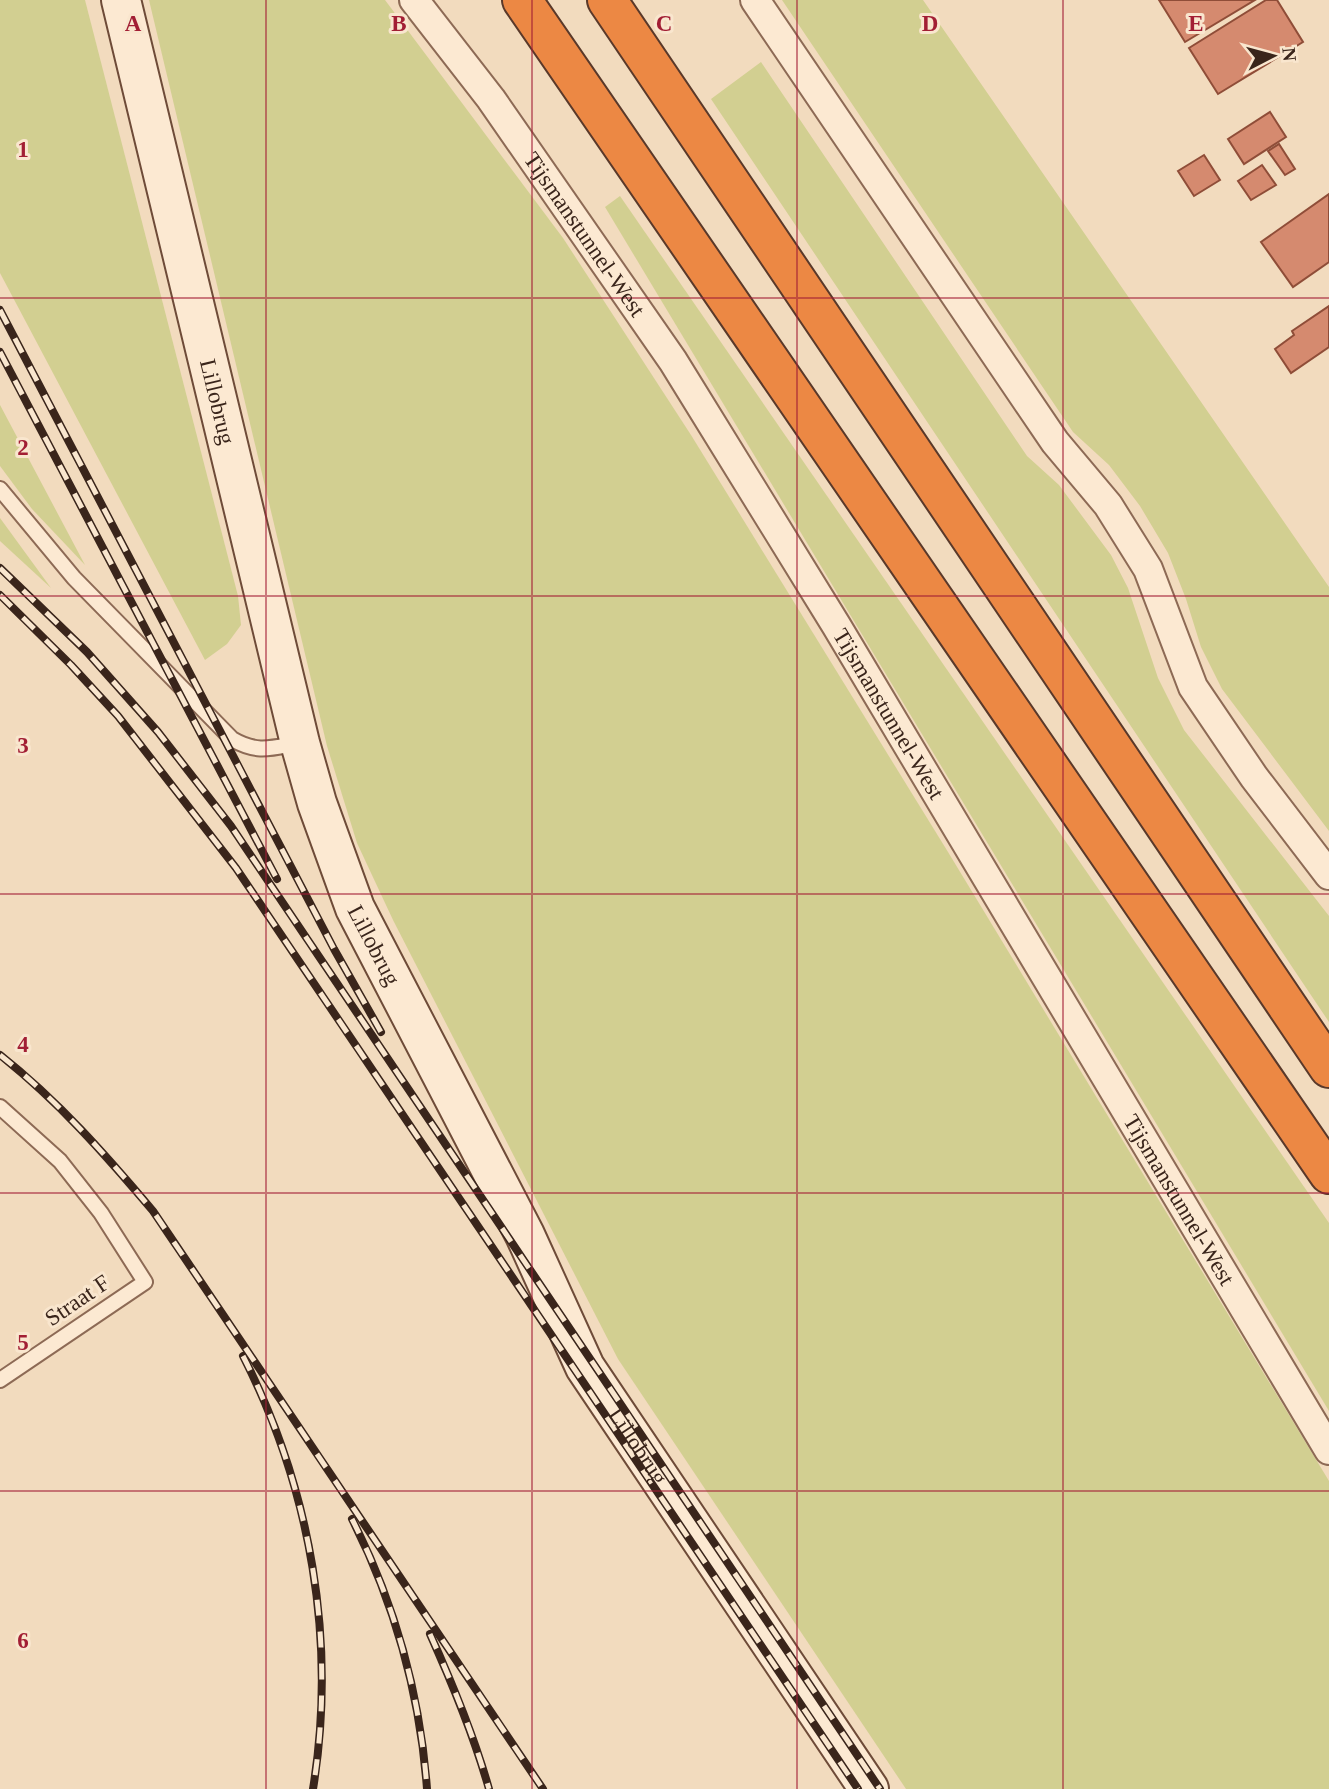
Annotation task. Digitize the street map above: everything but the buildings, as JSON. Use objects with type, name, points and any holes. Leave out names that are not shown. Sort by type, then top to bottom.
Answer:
[{"type":"highway","points":[[522,0],[1329,1174]]},
{"type":"highway","points":[[607,0],[1329,1068]]},
{"type":"street","name":"Lillobrug","points":[[121,0],[300,743],[320,813],[355,908],[525,1236],[585,1367],[869,1789]]},
{"type":"street","name":"Tijsmanstunnel-West","points":[[414,0],[491,99],[681,373],[851,649],[1329,1450]]},
{"type":"street","points":[[755,0],[1055,442],[1108,505],[1148,569],[1193,687],[1254,777],[1329,875]]},
{"type":"lane","points":[[0,489],[74,578],[232,738],[246,747],[262,750],[300,743]]},
{"type":"lane","name":"Straat F","points":[[0,1107],[60,1161],[101,1213],[145,1282],[0,1380]]},
{"type":"shaded area","points":[[0,0],[85,0],[238,596],[241,625],[227,644],[205,660],[0,273]]},
{"type":"shaded area","points":[[149,0],[385,0],[563,238],[691,435],[948,852],[1329,1481],[1329,1789],[906,1789],[618,1359],[393,920],[357,843],[327,746]]},
{"type":"shaded area","points":[[782,0],[923,0],[1329,587],[1329,831],[1222,689],[1201,647],[1168,553],[1140,506],[1109,465],[1073,432]]},
{"type":"shaded area","points":[[761,62],[1027,456],[1059,485],[1111,555],[1128,588],[1158,678],[1184,730],[1329,916],[1329,1022],[711,99]]},
{"type":"shaded area","points":[[620,196],[1329,1223],[1329,1411],[605,207]]},
{"type":"shaded area","points":[[0,405],[85,565],[32,509],[0,466]]},
{"type":"shaded area","points":[[0,518],[51,588],[0,541]]},
{"type":"railway","points":[[0,310],[334,949],[381,1032]]},
{"type":"railway","points":[[0,352],[277,879]]},
{"type":"railway","points":[[0,568],[87,652],[158,732],[231,826],[880,1789]]},
{"type":"railway","points":[[0,595],[118,716],[236,868],[858,1789]]},
{"type":"railway","points":[[0,1055],[80,1129],[153,1211],[543,1789]]},
{"type":"railway","points":[[243,1356],[267,1407],[286,1459],[312,1567],[322,1678],[320,1734],[313,1789]]},
{"type":"railway","points":[[352,1519],[381,1584],[403,1650],[412,1684],[427,1789]]},
{"type":"railway","points":[[430,1634],[477,1750],[489,1789]]}]
